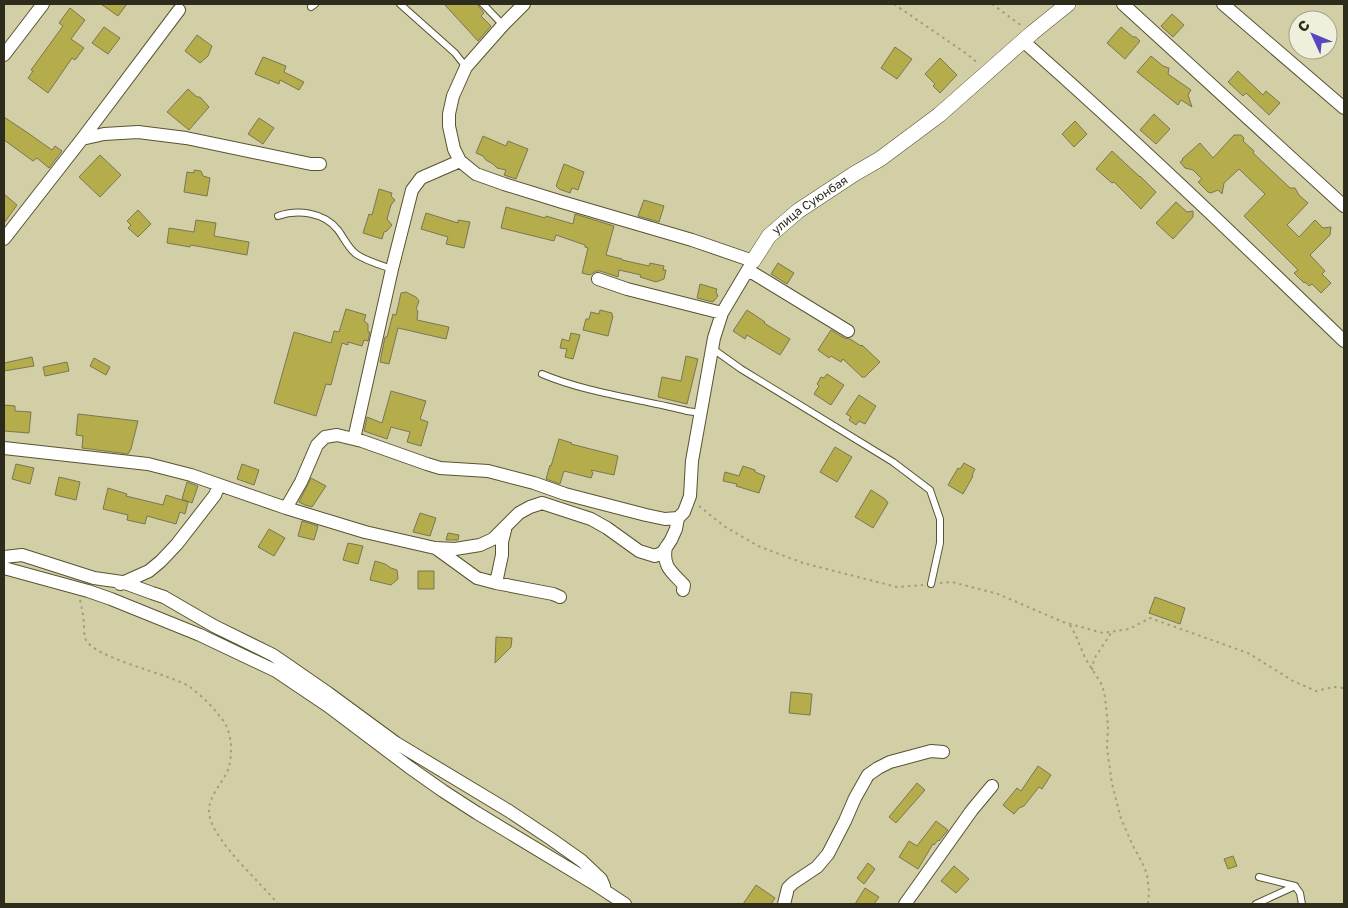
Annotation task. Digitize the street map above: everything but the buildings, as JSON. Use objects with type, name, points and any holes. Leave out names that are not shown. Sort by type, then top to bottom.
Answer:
[{"type":"street","points":[[4,55],[43,4]]},
{"type":"street","points":[[524,4],[466,67],[453,96],[448,126],[454,150],[460,161],[476,174],[504,184],[692,240],[750,266],[848,331]]},
{"type":"street","name":"улица Суюнбая","points":[[690,496],[692,461],[714,338],[722,314],[733,292],[769,236],[798,211],[880,159],[939,115],[1068,4]]},
{"type":"street","points":[[1123,4],[1344,206]]},
{"type":"street","points":[[1223,4],[1344,108]]},
{"type":"street","points":[[4,239],[179,10]]},
{"type":"street","points":[[1028,37],[1086,97],[1344,341]]},
{"type":"street","points":[[82,139],[104,134],[138,132],[186,138],[311,164],[320,164]]},
{"type":"street","points":[[354,439],[392,269],[412,190],[421,178],[460,161]]},
{"type":"street","points":[[598,279],[722,314]]},
{"type":"street","points":[[286,508],[301,482],[317,445],[325,437],[337,435],[440,468],[488,471],[646,515],[665,519],[678,518]]},
{"type":"street","points":[[4,448],[148,464],[191,475],[292,510],[366,532],[436,548],[456,550],[480,545],[493,539],[519,513],[542,503],[591,519],[639,551],[655,556],[663,552],[676,530],[678,518],[684,512],[690,496]]},
{"type":"street","points":[[111,599],[118,585],[149,571],[161,561],[177,544],[215,495],[219,485]]},
{"type":"street","points":[[496,583],[500,571],[502,542],[507,524]]},
{"type":"street","points":[[666,547],[665,560],[667,566],[684,585],[683,590]]},
{"type":"street","points":[[436,548],[477,578],[560,597]]},
{"type":"street","points":[[4,557],[22,555],[94,578],[122,582],[164,597],[214,626],[273,655],[396,743],[509,811],[582,860],[601,879],[606,891]]},
{"type":"street","points":[[4,568],[111,599],[200,635],[276,671],[302,687],[443,791],[625,904]]},
{"type":"street","points":[[68,570],[71,586]]},
{"type":"street","points":[[784,904],[788,888],[817,867],[828,854],[868,775],[890,762],[931,751],[942,752]]},
{"type":"street","points":[[905,904],[972,810],[992,786]]},
{"type":"lane","points":[[400,4],[455,52],[466,67]]},
{"type":"lane","points":[[483,4],[503,25]]},
{"type":"lane","points":[[278,216],[288,212],[320,216],[337,228],[354,253],[392,269]]},
{"type":"lane","points":[[712,349],[741,369],[893,462],[930,490],[940,520],[940,544],[932,584]]},
{"type":"lane","points":[[542,374],[590,389],[701,413]]},
{"type":"lane","points":[[1259,876],[1295,886],[1300,893],[1302,904]]},
{"type":"lane","points":[[1256,904],[1295,886]]},
{"type":"path","points":[[894,4],[967,54],[988,73]]},
{"type":"path","points":[[992,4],[1028,37]]},
{"type":"path","points":[[690,496],[703,510],[732,531],[758,546],[803,563],[896,587],[952,582],[998,594],[1070,624],[1103,633],[1129,629],[1150,618],[1248,654],[1293,680],[1316,690],[1333,687],[1344,688]]},
{"type":"path","points":[[71,586],[83,611],[85,638],[89,644],[129,664],[189,686],[224,721],[230,737],[231,758],[227,771],[210,803],[210,818],[220,837],[278,904]]},
{"type":"path","points":[[1070,624],[1085,658],[1102,685],[1108,726],[1107,748],[1116,802],[1121,819],[1146,874],[1149,891],[1148,904]]},
{"type":"path","points":[[1092,670],[1094,659],[1112,632]]}]
